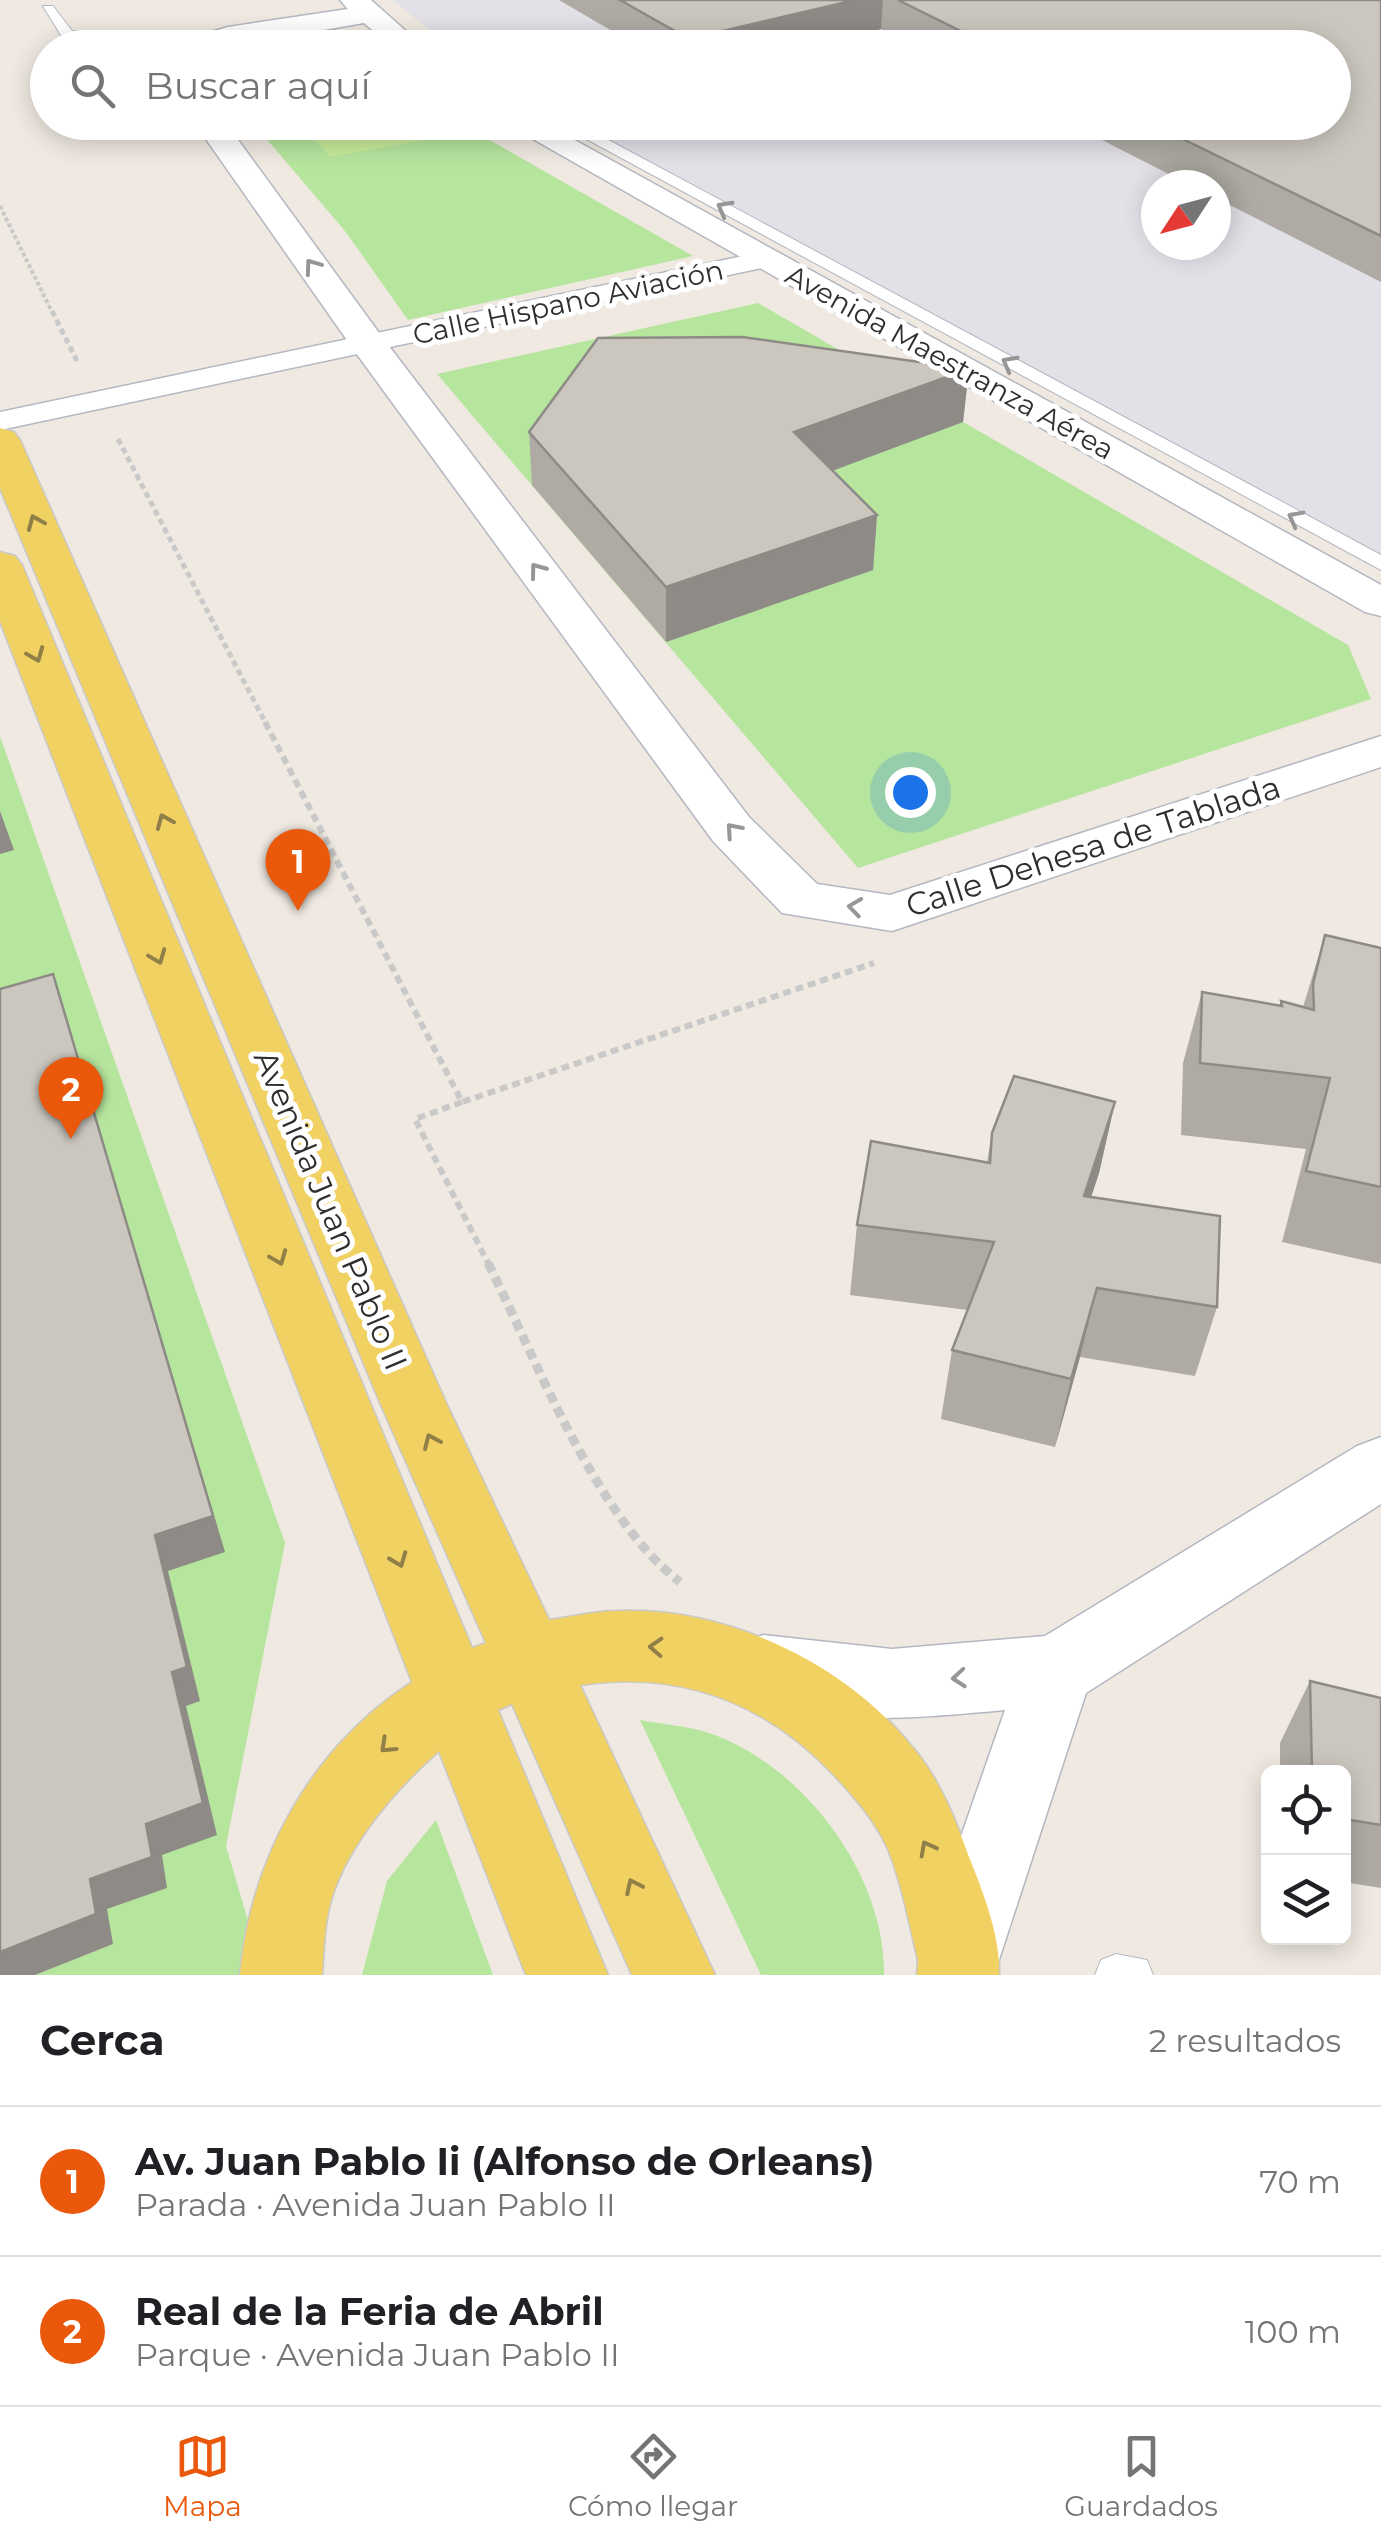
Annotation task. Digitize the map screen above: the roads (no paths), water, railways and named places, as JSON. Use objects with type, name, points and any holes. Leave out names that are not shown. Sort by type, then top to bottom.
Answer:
[{"type":"main road","name":"Avenida Juan Pablo II","points":[[0,440],[414,1405],[674,1975]]},
{"type":"main road","name":"Avenida Juan Pablo II","points":[[0,565],[567,1975]]},
{"type":"main road","points":[[270,1955],[324,1825],[380,1750],[450,1692],[528,1658],[603,1644],[678,1648],[751,1669],[826,1713],[889,1779],[935,1863],[958,1967]]},
{"type":"street","points":[[256,30],[361,7],[389,30]]},
{"type":"street","name":"Calle Hispano Aviación","points":[[222,140],[369,345]]},
{"type":"street","name":"Avenida Maestranza Aérea","points":[[551,140],[1381,603]]},
{"type":"street","name":"Calle Hispano Aviación","points":[[0,421],[768,260]]},
{"type":"street","name":"Calle Dehesa de Tablada","points":[[369,345],[731,829],[801,900],[892,912],[1381,751]]},
{"type":"street","points":[[751,1669],[892,1685],[1056,1670],[1381,1467]]},
{"type":"street","points":[[958,1967],[1056,1670]]},
{"type":"lane","points":[[48,8],[64,30]]},
{"type":"lane","points":[[595,140],[1381,564]]},
{"type":"lane","points":[[1116,1975],[1132,1975]]},
{"type":"place","name":"Av. Juan Pablo Ii (Alfonso de Orleans)","points":[[298,911]]},
{"type":"place","name":"Real de la Feria de Abril","points":[[71,1139]]}]
